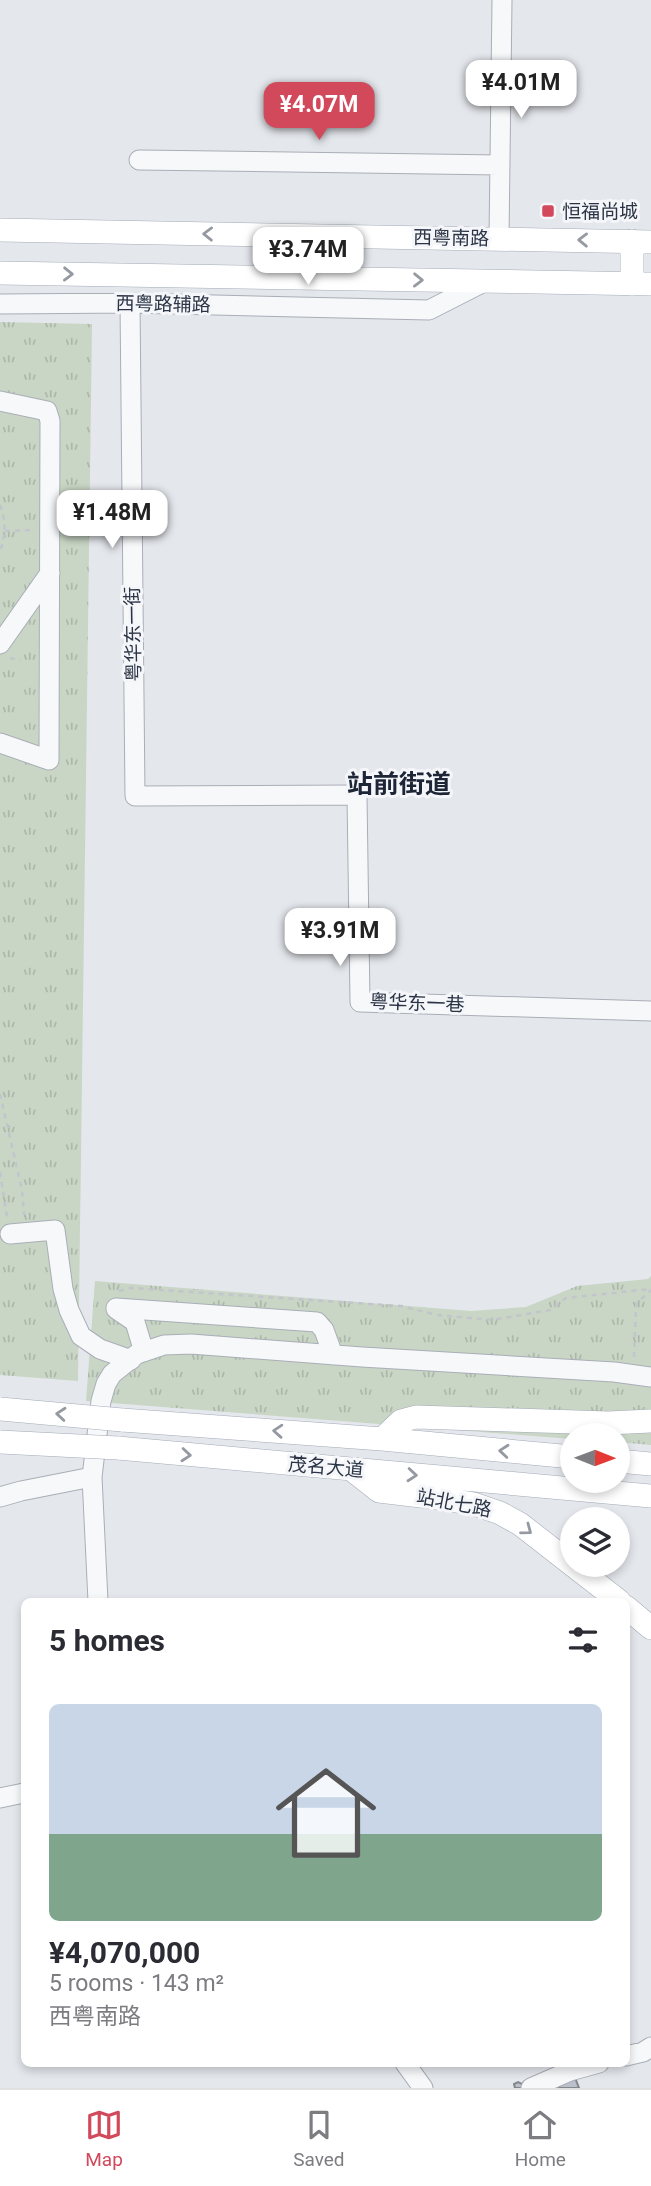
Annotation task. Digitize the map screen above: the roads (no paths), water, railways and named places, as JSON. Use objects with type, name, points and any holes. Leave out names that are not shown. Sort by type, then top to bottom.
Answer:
[{"type":"main road","name":"西粤南路","points":[[0,230],[642,242]]},
{"type":"main road","points":[[0,272],[641,284],[642,242]]},
{"type":"main road","name":"茂名大道","points":[[0,1409],[560,1456]]},
{"type":"main road","points":[[382,1439],[401,1421],[416,1417],[608,1423],[651,1421]]},
{"type":"main road","name":"茂名大道","points":[[0,1442],[118,1448],[651,1496]]},
{"type":"main road","points":[[630,1462],[651,1464]]},
{"type":"main road","name":"站北七路","points":[[351,1469],[379,1491],[474,1504],[500,1513],[520,1524],[615,1598]]},
{"type":"main road","points":[[630,1610],[651,1628]]},
{"type":"street","points":[[499,239],[502,0]]},
{"type":"street","points":[[139,160],[500,165]]},
{"type":"street","name":"西粤路辅路","points":[[0,304],[130,303],[429,310],[487,281]]},
{"type":"street","name":"粤华东一街","points":[[130,303],[135,796]]},
{"type":"street","points":[[0,401],[47,411],[50,421],[49,760],[0,743]]},
{"type":"street","points":[[5,651],[50,573]]},
{"type":"street","name":"粤华东一巷","points":[[135,796],[357,795],[360,1002],[651,1011]]},
{"type":"street","points":[[18,1234],[55,1230],[63,1289],[81,1336],[100,1349],[138,1356]]},
{"type":"street","points":[[138,1356],[135,1322],[116,1308],[317,1322],[324,1329],[333,1354]]},
{"type":"street","points":[[98,1598],[92,1477],[106,1384],[112,1374],[138,1356],[164,1345],[181,1343],[642,1375]]},
{"type":"street","points":[[0,1497],[92,1477]]},
{"type":"street","points":[[0,1798],[21,1794]]},
{"type":"street","points":[[630,2055],[651,2047]]},
{"type":"street","points":[[408,2067],[423,2088]]},
{"type":"street","points":[[531,2088],[584,2067]]},
{"type":"place","name":"恒福尚城","points":[[548,211]]},
{"type":"district","name":"站前街道","points":[[399,784]]}]
